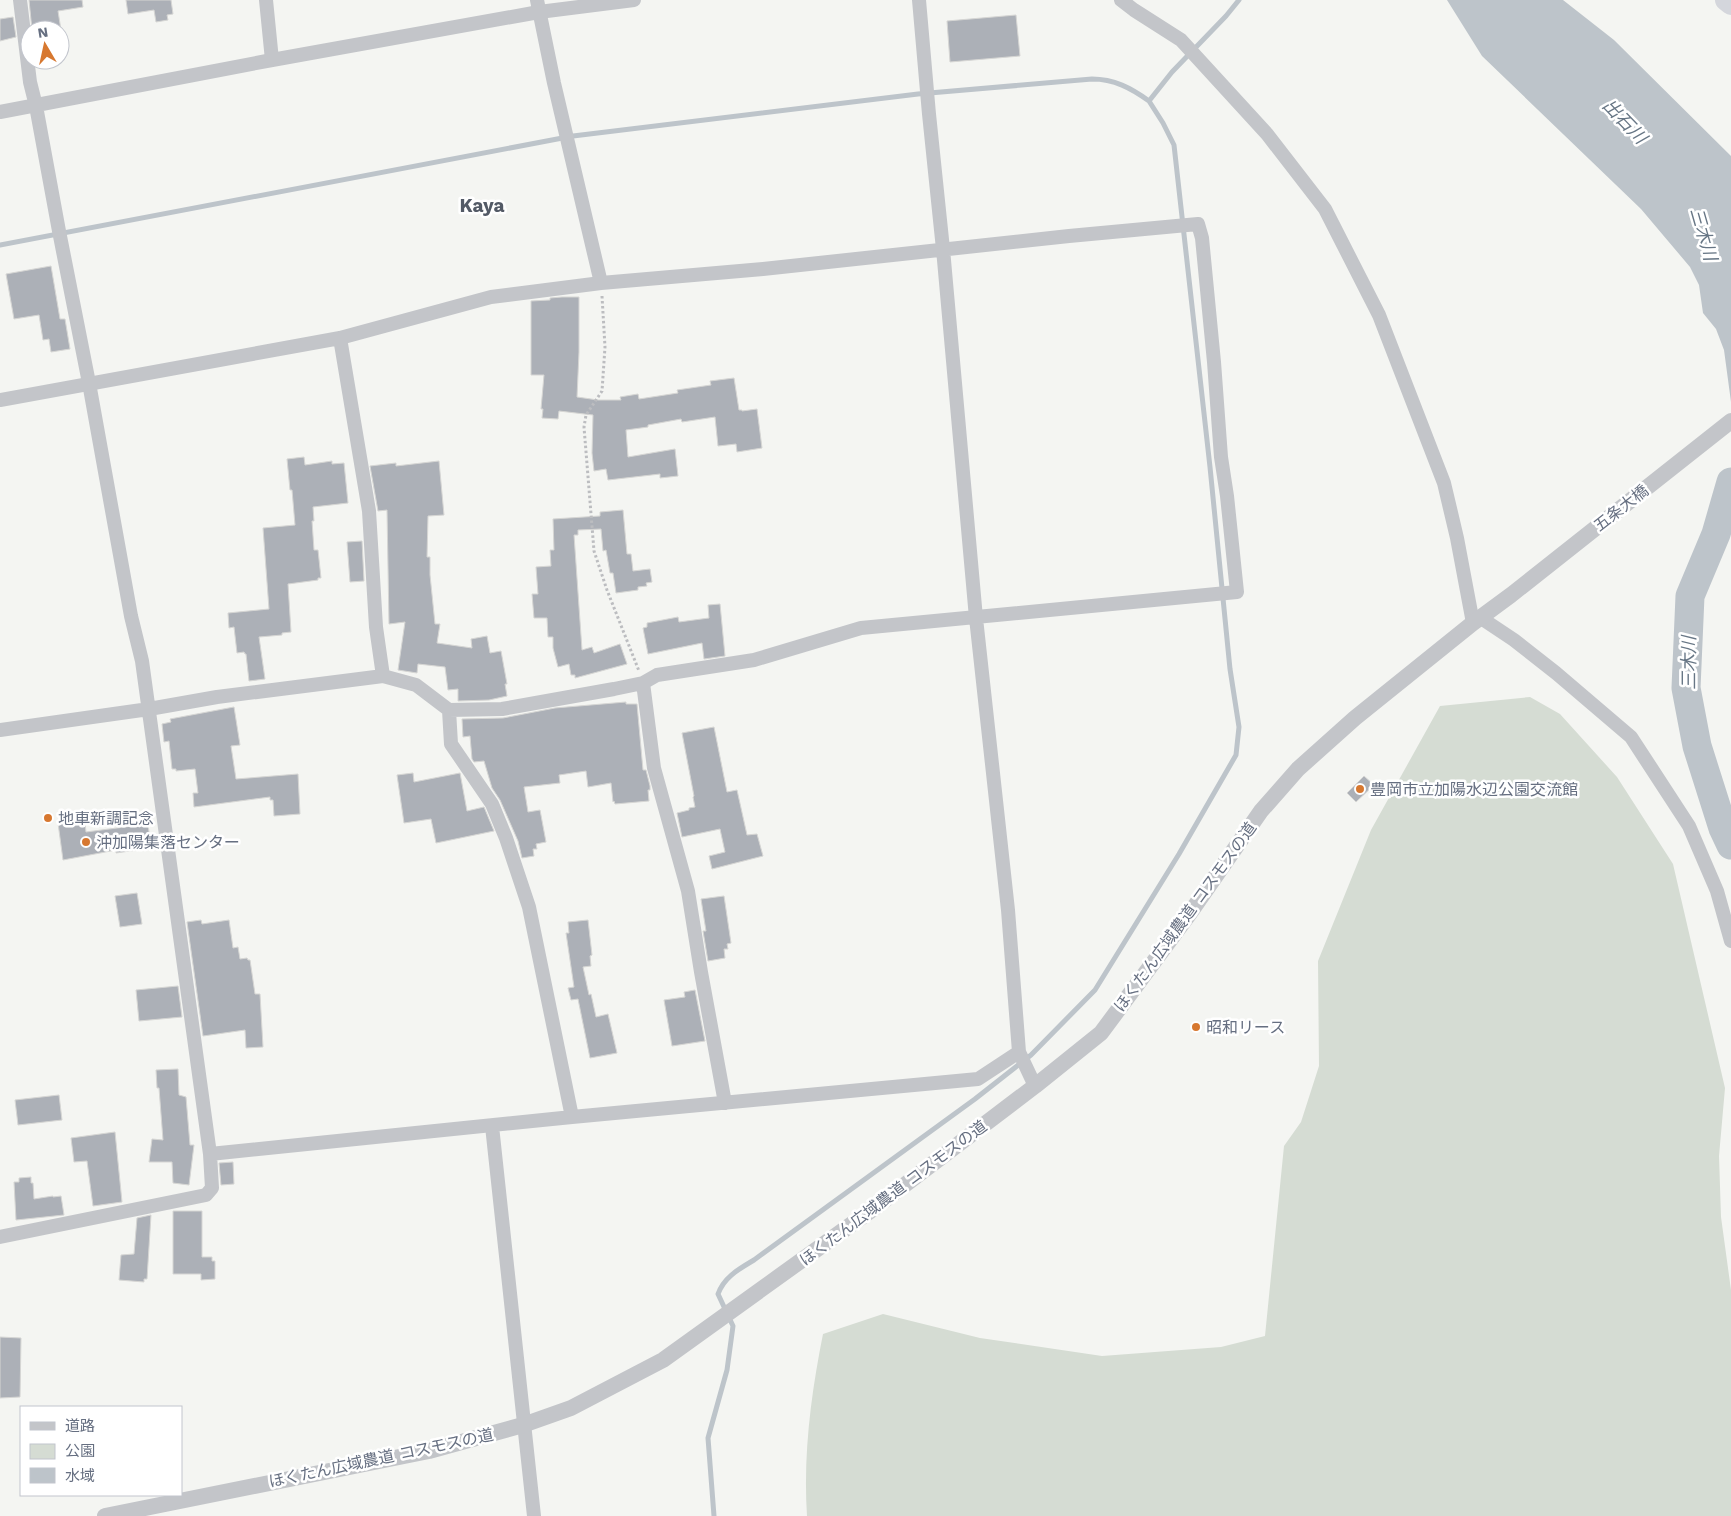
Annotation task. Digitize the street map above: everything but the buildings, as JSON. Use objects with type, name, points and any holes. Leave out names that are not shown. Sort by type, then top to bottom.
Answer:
[{"type":"highway","points":[[1726,0],[1731,4]]},
{"type":"street","points":[[0,1238],[206,1195],[212,1188],[210,1154],[142,661],[131,616],[89,383],[30,82],[20,0]]},
{"type":"street","points":[[266,0],[272,60]]},
{"type":"street","points":[[0,112],[272,60],[538,6],[634,0]]},
{"type":"street","points":[[919,0],[928,114],[943,249],[976,618],[1008,910],[1019,1052],[1035,1086]]},
{"type":"street","points":[[1121,0],[1181,40],[1267,134],[1325,209],[1379,315],[1444,484],[1477,620],[1514,640],[1632,737],[1689,826],[1717,891],[1731,942]]},
{"type":"street","points":[[538,6],[601,283]]},
{"type":"street","points":[[0,400],[340,338],[491,297],[601,283],[763,270],[943,249],[1198,224],[1202,238],[1221,457],[1228,496],[1237,592],[862,628],[754,660],[657,675],[643,683],[502,708],[449,710],[416,685],[384,676],[217,697],[149,709],[0,730]]},
{"type":"street","points":[[340,338],[370,511],[376,627],[384,676]]},
{"type":"street","name":"五条大橋","points":[[1511,595],[1731,421]]},
{"type":"street","name":"ほくたん広域農道 コスモスの道","points":[[105,1516],[429,1451],[524,1426],[571,1408],[663,1360],[877,1206],[1035,1086],[1101,1033],[1190,913],[1260,811],[1298,769],[1355,718],[1511,595]]},
{"type":"street","points":[[643,683],[654,768],[688,891],[725,1103]]},
{"type":"street","points":[[449,710],[451,744],[492,804],[506,838],[529,907],[572,1117]]},
{"type":"street","points":[[210,1154],[572,1117],[978,1079],[1019,1052]]},
{"type":"street","points":[[492,1126],[534,1516]]},
{"type":"path","points":[[601,283],[605,347],[602,391],[586,415],[584,427],[594,551],[643,683]]},
{"type":"green space","points":[[1530,697],[1560,714],[1617,777],[1673,864],[1725,1088],[1719,1156],[1721,1217],[1731,1290],[1731,1516],[807,1516],[807,1447],[815,1379],[823,1334],[883,1314],[980,1338],[1102,1356],[1221,1347],[1265,1336],[1284,1146],[1301,1122],[1319,1066],[1318,961],[1371,830],[1440,706]]},
{"type":"water","name":"出石川","points":[[1447,0],[1563,0],[1614,40],[1731,156],[1731,402],[1724,350],[1716,329],[1703,313],[1699,285],[1690,267],[1641,209],[1482,56]]},
{"type":"waterway","points":[[714,1516],[708,1438],[727,1370],[733,1326],[718,1294],[724,1283],[738,1270],[975,1099],[1031,1055],[1095,990],[1179,854],[1236,755],[1239,727],[1230,669],[1210,467],[1174,145],[1149,101],[1172,72],[1239,0]]},
{"type":"waterway","points":[[0,245],[573,136],[918,94],[1092,79],[1100,79],[1122,85],[1149,101]]},
{"type":"waterway","name":"三木川","points":[[1731,482],[1716,534],[1690,596],[1686,688],[1697,746],[1723,828],[1731,845]]},
{"type":"place","name":"豊岡市立加陽水辺公園交流館","points":[[1360,789]]},
{"type":"place","name":"地車新調記念","points":[[48,818]]},
{"type":"place","name":"沖加陽集落センター","points":[[86,842]]},
{"type":"place","name":"昭和リース","points":[[1196,1027]]},
{"type":"district","name":"Kaya","points":[[482,205]]}]
